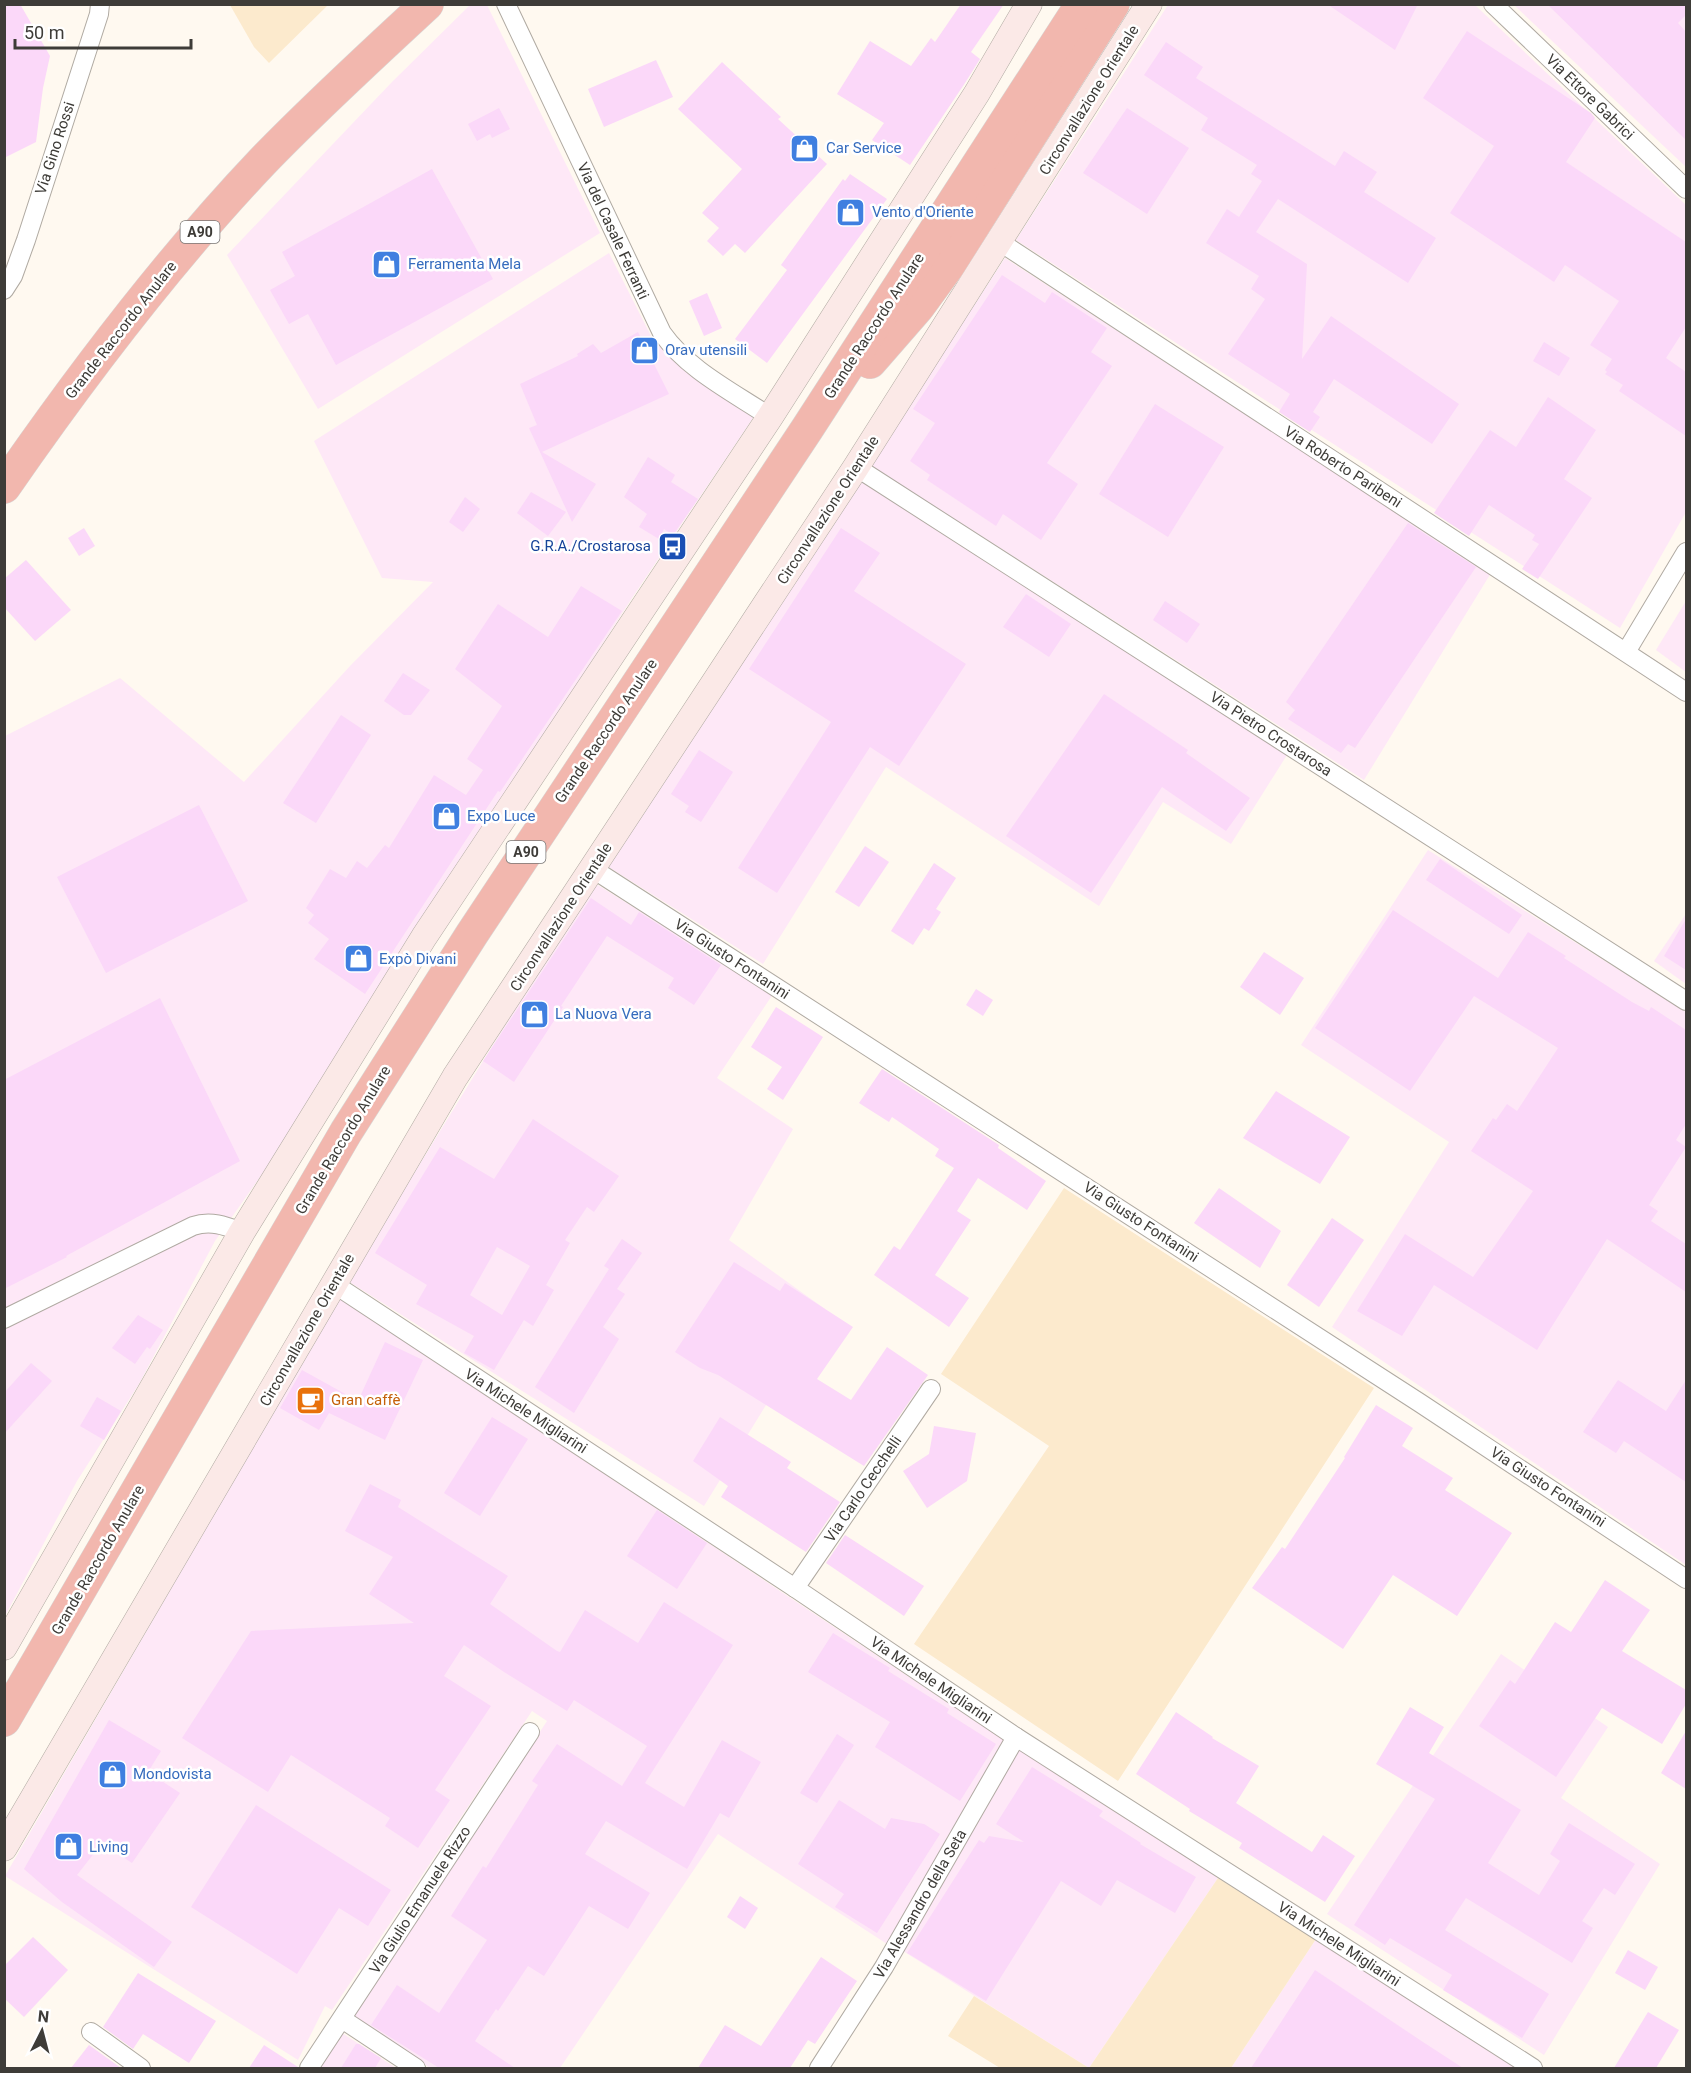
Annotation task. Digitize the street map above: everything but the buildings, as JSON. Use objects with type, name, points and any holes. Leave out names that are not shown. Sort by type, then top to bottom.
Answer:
[{"type":"highway","name":"Grande Raccordo Anulare","points":[[4,487],[92,364],[138,305],[222,207],[335,88],[427,4]]},
{"type":"highway","name":"Grande Raccordo Anulare","points":[[4,1720],[346,1132],[497,896],[807,429],[1082,4]]},
{"type":"highway","points":[[807,429],[895,334],[934,285],[1113,4]]},
{"type":"street","name":"Via Gino Rossi","points":[[4,290],[13,276],[26,240],[99,14],[100,4]]},
{"type":"street","name":"Via del Casale Ferranti","points":[[506,4],[662,333],[675,350],[691,364],[770,417]]},
{"type":"street","points":[[4,1647],[242,1232],[424,937],[770,417],[977,93],[1029,4]]},
{"type":"street","name":"Circonvallazione Orientale","points":[[4,1848],[455,1077],[856,468],[1149,4]]},
{"type":"street","name":"Via Ettore Gabrici","points":[[1493,4],[1686,189]]},
{"type":"street","name":"Via Roberto Paribeni","points":[[1000,242],[1686,692]]},
{"type":"street","name":"Via Pietro Crostarosa","points":[[856,468],[1686,1001]]},
{"type":"street","points":[[1626,652],[1686,552]]},
{"type":"street","name":"Via Giusto Fontanini","points":[[593,869],[1420,1402],[1686,1579]]},
{"type":"street","points":[[4,1319],[193,1226],[219,1224],[242,1232]]},
{"type":"street","name":"Via Michele Migliarini","points":[[334,1284],[795,1588],[1016,1737],[1533,2068]]},
{"type":"street","name":"Via Carlo Cecchelli","points":[[795,1588],[931,1389]]},
{"type":"street","name":"Via Giulio Emanuele Rizzo","points":[[309,2068],[530,1732]]},
{"type":"street","name":"Via Alessandro della Seta","points":[[819,2068],[884,1967],[1016,1737]]},
{"type":"street","points":[[342,2019],[416,2068]]},
{"type":"street","points":[[92,2032],[141,2068]]},
{"type":"shaded area","points":[[230,5],[328,5],[269,63],[254,47]]},
{"type":"shaded area","points":[[470,5],[487,5],[600,233],[318,409],[227,255],[392,82]]},
{"type":"shaded area","points":[[1168,5],[1475,5],[1686,205],[1686,512],[1620,628],[1016,240]]},
{"type":"shaded area","points":[[1514,5],[1686,5],[1686,167]]},
{"type":"shaded area","points":[[609,253],[651,336],[687,373],[755,415],[632,598],[265,1170],[215,1241],[139,1384],[77,1481],[5,1616],[5,736],[120,678],[244,782],[350,666],[433,582],[382,578],[314,441]]},
{"type":"shaded area","points":[[1005,258],[1491,573],[1364,780],[870,465]]},
{"type":"shaded area","points":[[858,477],[1287,755],[1231,844],[1163,802],[1099,906],[886,767],[763,964],[607,866]]},
{"type":"shaded area","points":[[1686,601],[1686,672],[1656,650]]},
{"type":"shaded area","points":[[1428,850],[1686,1012],[1686,1565],[1332,1327],[1449,1142],[1301,1045]]},
{"type":"shaded area","points":[[593,882],[773,994],[717,1078],[793,1129],[729,1240],[825,1309],[704,1506],[348,1281]]},
{"type":"shaded area","points":[[1686,914],[1686,984],[1654,961]]},
{"type":"shaded area","points":[[1064,1188],[1374,1388],[1118,1781],[914,1644],[1049,1446],[941,1374]]},
{"type":"shaded area","points":[[335,1294],[1005,1741],[887,1944],[718,1834],[560,2068],[430,2068],[354,2016],[547,1721],[532,1711],[332,2010],[325,2006],[298,2060],[5,1876],[221,1502]]},
{"type":"shaded area","points":[[1501,1654],[1608,1727],[1561,1798],[1660,1864],[1544,2055],[1327,1914]]},
{"type":"shaded area","points":[[1019,1749],[1218,1878],[1089,2068],[903,1951]]},
{"type":"shaded area","points":[[1218,1878],[1316,1939],[1231,2068],[1089,2068]]},
{"type":"shaded area","points":[[1316,1939],[1518,2068],[1231,2068]]},
{"type":"shaded area","points":[[974,1996],[1089,2068],[1000,2068],[948,2036]]},
{"type":"shaded area","points":[[342,2033],[396,2068],[320,2068]]},
{"type":"place","name":"Car Service","points":[[805,148]]},
{"type":"place","name":"Vento d'Oriente","points":[[851,212]]},
{"type":"place","name":"Ferramenta Mela","points":[[387,264]]},
{"type":"place","name":"Orav utensili","points":[[644,350]]},
{"type":"place","name":"G.R.A./Crostarosa","points":[[672,546]]},
{"type":"place","name":"Expo Luce","points":[[446,816]]},
{"type":"place","name":"Expò Divani","points":[[358,959]]},
{"type":"place","name":"La Nuova Vera","points":[[534,1014]]},
{"type":"place","name":"Gran caffè","points":[[310,1400]]},
{"type":"place","name":"Mondovista","points":[[112,1774]]},
{"type":"place","name":"Living","points":[[68,1847]]}]
